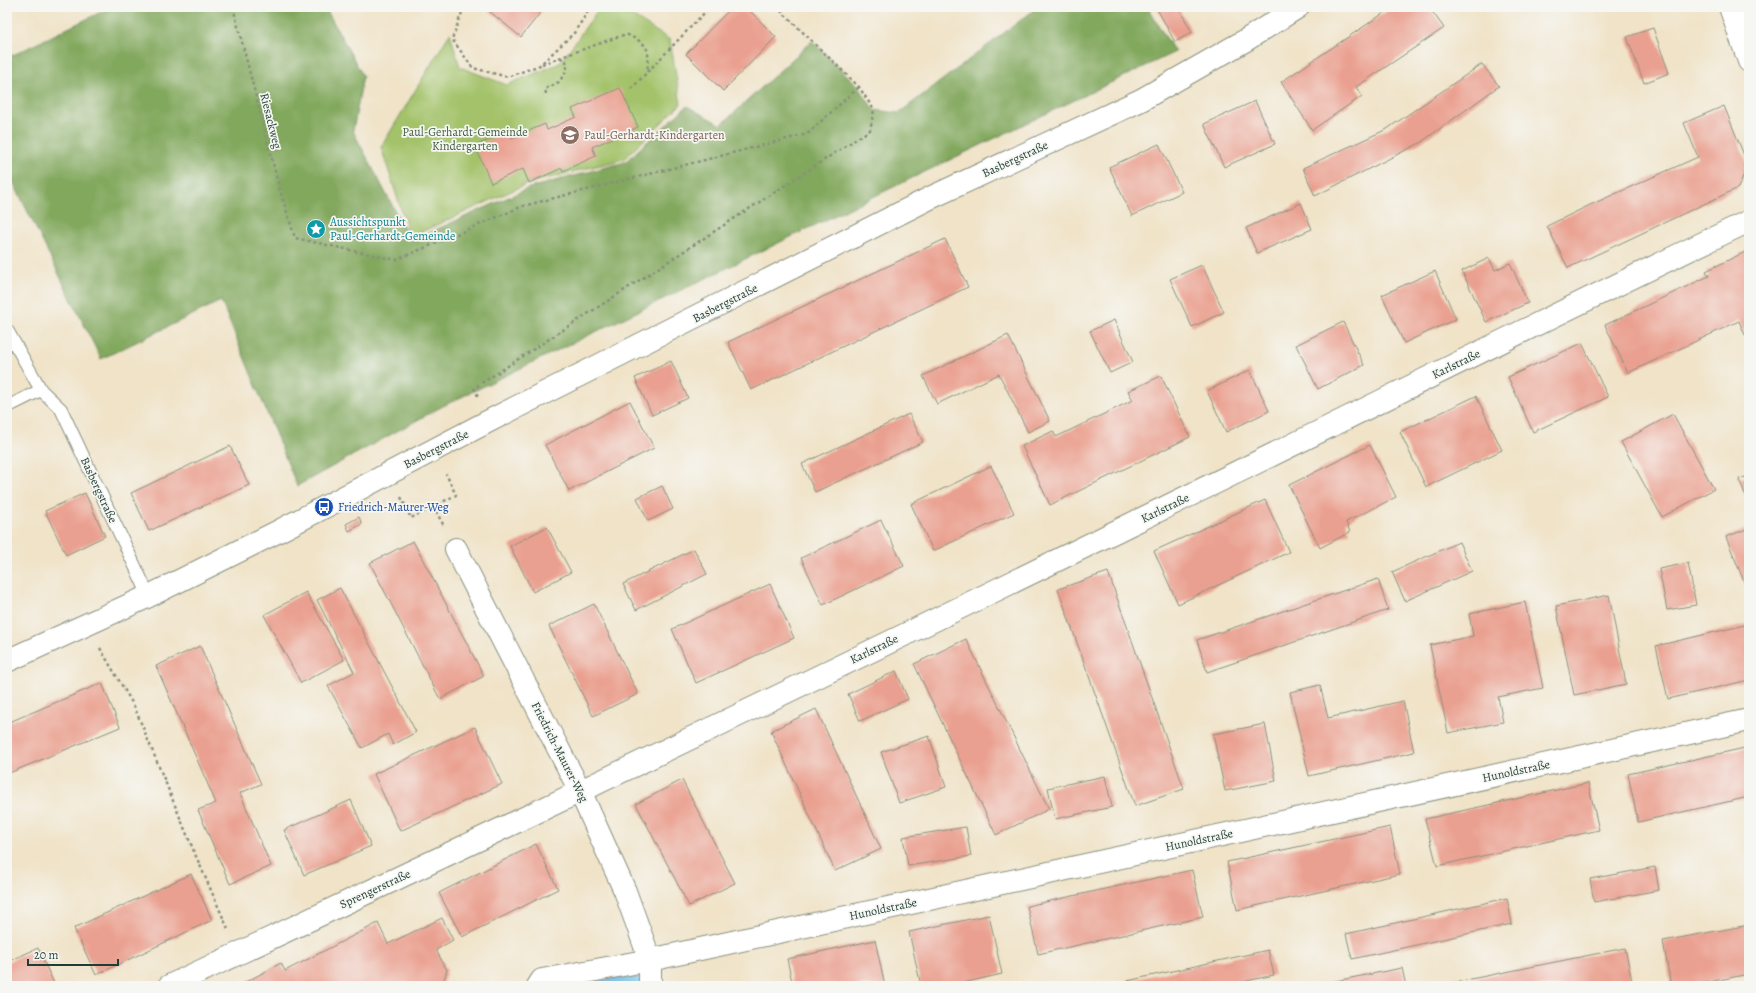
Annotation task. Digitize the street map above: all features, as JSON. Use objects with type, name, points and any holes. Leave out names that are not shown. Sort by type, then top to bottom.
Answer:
[{"type":"street","name":"Basbergstraße","points":[[7,661],[149,596],[275,533],[489,421],[930,198],[1142,100],[1246,40],[1298,7]]},
{"type":"street","points":[[1730,7],[1749,61]]},
{"type":"street","name":"Karlstraße","points":[[580,791],[1133,524],[1575,304],[1749,221]]},
{"type":"street","name":"Friedrich-Maurer-Weg","points":[[456,549],[580,791],[625,891],[650,960],[650,986]]},
{"type":"street","name":"Hunoldstraße","points":[[650,960],[1749,720]]},
{"type":"street","name":"Sprengerstraße","points":[[169,986],[580,791]]},
{"type":"street","points":[[538,986],[542,980],[650,960]]},
{"type":"lane","name":"Basbergstraße","points":[[7,330],[41,390],[61,409],[149,596]]},
{"type":"lane","points":[[7,408],[41,390]]},
{"type":"path","name":"Riesackweg","points":[[233,7],[278,187],[294,238],[396,260],[523,206],[807,134],[860,87]]},
{"type":"path","points":[[464,7],[452,39],[473,68],[508,77],[626,34],[643,42],[650,54],[647,72]]},
{"type":"path","points":[[540,65],[574,33],[591,7]]},
{"type":"path","points":[[630,89],[710,7]]},
{"type":"path","points":[[489,421],[474,388],[870,130],[874,110],[860,87],[777,7]]},
{"type":"path","points":[[546,94],[544,89],[559,82],[567,70],[566,61],[561,57]]},
{"type":"path","points":[[411,518],[456,495]]},
{"type":"path","points":[[114,673],[134,706],[222,916]]},
{"type":"green space","points":[[111,7],[325,7],[363,76],[353,131],[411,241],[529,188],[625,162],[687,106],[721,125],[812,41],[859,87],[874,110],[899,113],[1034,10],[1035,7],[1147,7],[1175,52],[443,406],[297,486],[221,301],[101,359],[7,170],[7,58]]},
{"type":"green space","name":"Paul-Gerhardt-Gemeinde Kindergarten","points":[[600,7],[618,7],[670,40],[681,104],[624,159],[529,183],[410,237],[381,147],[450,33],[460,67],[507,85],[560,63]]},
{"type":"water","points":[[642,973],[643,986],[568,986]]},
{"type":"building","points":[[484,7],[545,7],[521,37]]},
{"type":"building","points":[[732,7],[746,7],[776,37],[723,91],[686,54]]},
{"type":"building","points":[[1156,7],[1178,7],[1192,32],[1175,42]]},
{"type":"building","points":[[1393,7],[1429,7],[1444,28],[1356,87],[1362,96],[1312,130],[1281,82]]},
{"type":"building","points":[[1653,28],[1669,73],[1644,83],[1627,37]]},
{"type":"building","points":[[1482,64],[1499,86],[1420,143],[1315,196],[1303,168],[1387,129]]},
{"type":"building","name":"Paul-Gerhardt-Kindergarten","points":[[620,88],[638,127],[592,147],[596,156],[563,171],[562,168],[529,183],[523,169],[491,183],[475,146],[509,131],[512,138],[545,124],[547,130],[576,117],[572,109]]},
{"type":"building","points":[[1255,101],[1275,144],[1224,167],[1204,124]]},
{"type":"building","points":[[1724,106],[1748,165],[1738,188],[1568,268],[1547,226],[1590,205],[1698,157],[1684,123]]},
{"type":"building","points":[[1159,144],[1182,192],[1132,216],[1109,167]]},
{"type":"building","points":[[1301,203],[1312,229],[1257,253],[1246,228]]},
{"type":"building","points":[[945,239],[968,287],[751,390],[728,342]]},
{"type":"building","points":[[1749,250],[1749,333],[1745,335],[1739,321],[1628,373],[1605,325],[1709,276],[1706,271]]},
{"type":"building","points":[[1489,258],[1495,270],[1510,263],[1528,303],[1486,322],[1462,271]]},
{"type":"building","points":[[1202,265],[1224,312],[1192,327],[1170,279]]},
{"type":"building","points":[[1435,271],[1456,319],[1404,343],[1382,295]]},
{"type":"building","points":[[1114,320],[1133,362],[1110,373],[1090,331]]},
{"type":"building","points":[[1343,322],[1364,365],[1318,389],[1296,345]]},
{"type":"building","points":[[1008,335],[1050,421],[1028,432],[999,374],[937,404],[923,376]]},
{"type":"building","points":[[1582,343],[1608,397],[1533,432],[1508,377]]},
{"type":"building","points":[[671,361],[688,398],[652,415],[635,378]]},
{"type":"building","points":[[1250,370],[1269,411],[1226,432],[1207,391]]},
{"type":"building","points":[[1161,376],[1190,437],[1050,505],[1022,446],[1053,431],[1056,437],[1133,400],[1128,391]]},
{"type":"building","points":[[1476,396],[1502,450],[1426,487],[1400,432]]},
{"type":"building","points":[[630,401],[654,448],[569,491],[545,445]]},
{"type":"building","points":[[909,414],[923,442],[815,492],[802,464]]},
{"type":"building","points":[[1673,414],[1714,489],[1662,517],[1621,442]]},
{"type":"building","points":[[1370,445],[1396,497],[1346,522],[1350,532],[1320,548],[1289,485]]},
{"type":"building","points":[[230,446],[249,485],[149,531],[131,493]]},
{"type":"building","points":[[991,466],[1014,513],[933,551],[911,504]]},
{"type":"building","points":[[1749,476],[1749,506],[1739,479]]},
{"type":"building","points":[[662,486],[673,509],[648,521],[637,498]]},
{"type":"building","points":[[85,493],[105,536],[66,555],[45,511]]},
{"type":"building","points":[[1265,500],[1289,552],[1178,604],[1154,551]]},
{"type":"building","points":[[359,517],[362,524],[349,531],[346,524]]},
{"type":"building","points":[[881,520],[904,566],[823,605],[801,558]]},
{"type":"building","points":[[547,527],[571,572],[533,592],[510,546]]},
{"type":"building","points":[[1749,528],[1749,594],[1726,537]]},
{"type":"building","points":[[413,541],[484,676],[440,699],[370,563]]},
{"type":"building","points":[[1459,542],[1472,571],[1405,601],[1392,572]]},
{"type":"building","points":[[694,549],[707,574],[636,610],[623,584]]},
{"type":"building","points":[[1688,563],[1696,605],[1667,610],[1659,569]]},
{"type":"building","points":[[1108,572],[1184,789],[1135,806],[1058,589]]},
{"type":"building","points":[[1378,579],[1388,610],[1207,672],[1197,640]]},
{"type":"building","points":[[770,584],[794,638],[696,683],[672,629]]},
{"type":"building","points":[[340,588],[416,732],[393,745],[388,734],[362,748],[328,686],[354,672],[317,600]]},
{"type":"building","points":[[306,592],[344,660],[301,683],[264,615]]},
{"type":"building","points":[[1609,595],[1626,684],[1574,695],[1556,606]]},
{"type":"building","points":[[1525,602],[1543,688],[1498,697],[1503,722],[1448,733],[1430,645],[1473,636],[1469,614]]},
{"type":"building","points":[[594,604],[638,694],[593,716],[549,626]]},
{"type":"building","points":[[1749,624],[1749,680],[1668,699],[1656,646]]},
{"type":"building","points":[[966,639],[1049,809],[996,835],[914,664]]},
{"type":"building","points":[[200,646],[261,784],[240,793],[271,866],[230,884],[198,810],[216,803],[156,666]]},
{"type":"building","points":[[896,671],[908,699],[860,721],[848,694]]},
{"type":"building","points":[[102,683],[120,727],[7,774],[7,723]]},
{"type":"building","points":[[1320,685],[1328,718],[1403,701],[1414,752],[1309,776],[1290,692]]},
{"type":"building","points":[[816,709],[881,849],[835,871],[771,731]]},
{"type":"building","points":[[1265,724],[1276,781],[1225,791],[1213,734]]},
{"type":"building","points":[[475,727],[502,784],[400,831],[374,774]]},
{"type":"building","points":[[929,736],[946,787],[899,803],[881,752]]},
{"type":"building","points":[[1749,747],[1749,797],[1638,822],[1628,774]]},
{"type":"building","points":[[1105,776],[1112,807],[1055,819],[1048,788]]},
{"type":"building","points":[[682,780],[735,883],[689,906],[636,804]]},
{"type":"building","points":[[1588,783],[1599,830],[1437,866],[1425,819]]},
{"type":"building","points":[[351,800],[371,846],[304,875],[284,830]]},
{"type":"building","points":[[966,827],[971,856],[908,866],[903,837]]},
{"type":"building","points":[[1390,827],[1400,874],[1237,910],[1227,862]]},
{"type":"building","points":[[536,844],[558,889],[462,937],[439,893]]},
{"type":"building","points":[[1655,867],[1659,890],[1594,902],[1590,879]]},
{"type":"building","points":[[1192,870],[1203,917],[1038,954],[1027,906]]},
{"type":"building","points":[[191,874],[212,920],[96,975],[74,928]]},
{"type":"building","points":[[1507,898],[1512,924],[1352,959],[1346,934]]},
{"type":"building","points":[[989,915],[1002,974],[949,986],[921,986],[909,932]]},
{"type":"building","points":[[442,918],[453,940],[436,950],[447,970],[442,986],[245,986],[244,983],[281,963],[285,971],[378,923],[388,944]]},
{"type":"building","points":[[1749,925],[1749,974],[1689,986],[1671,986],[1663,941]]},
{"type":"building","points":[[875,940],[885,986],[793,986],[787,959]]},
{"type":"building","points":[[38,948],[55,986],[7,986],[7,962]]},
{"type":"building","points":[[1625,948],[1633,986],[1451,986],[1451,983]]},
{"type":"building","points":[[1268,950],[1274,975],[1224,986],[1128,986],[1127,981]]},
{"type":"building","points":[[1402,968],[1406,986],[1315,985]]},
{"type":"place","name":"Paul-Gerhardt-Kindergarten","points":[[570,135]]},
{"type":"place","name":"Aussichtspunkt Paul-Gerhardt-Gemeinde","points":[[316,229]]},
{"type":"place","name":"Friedrich-Maurer-Weg","points":[[324,507]]}]
